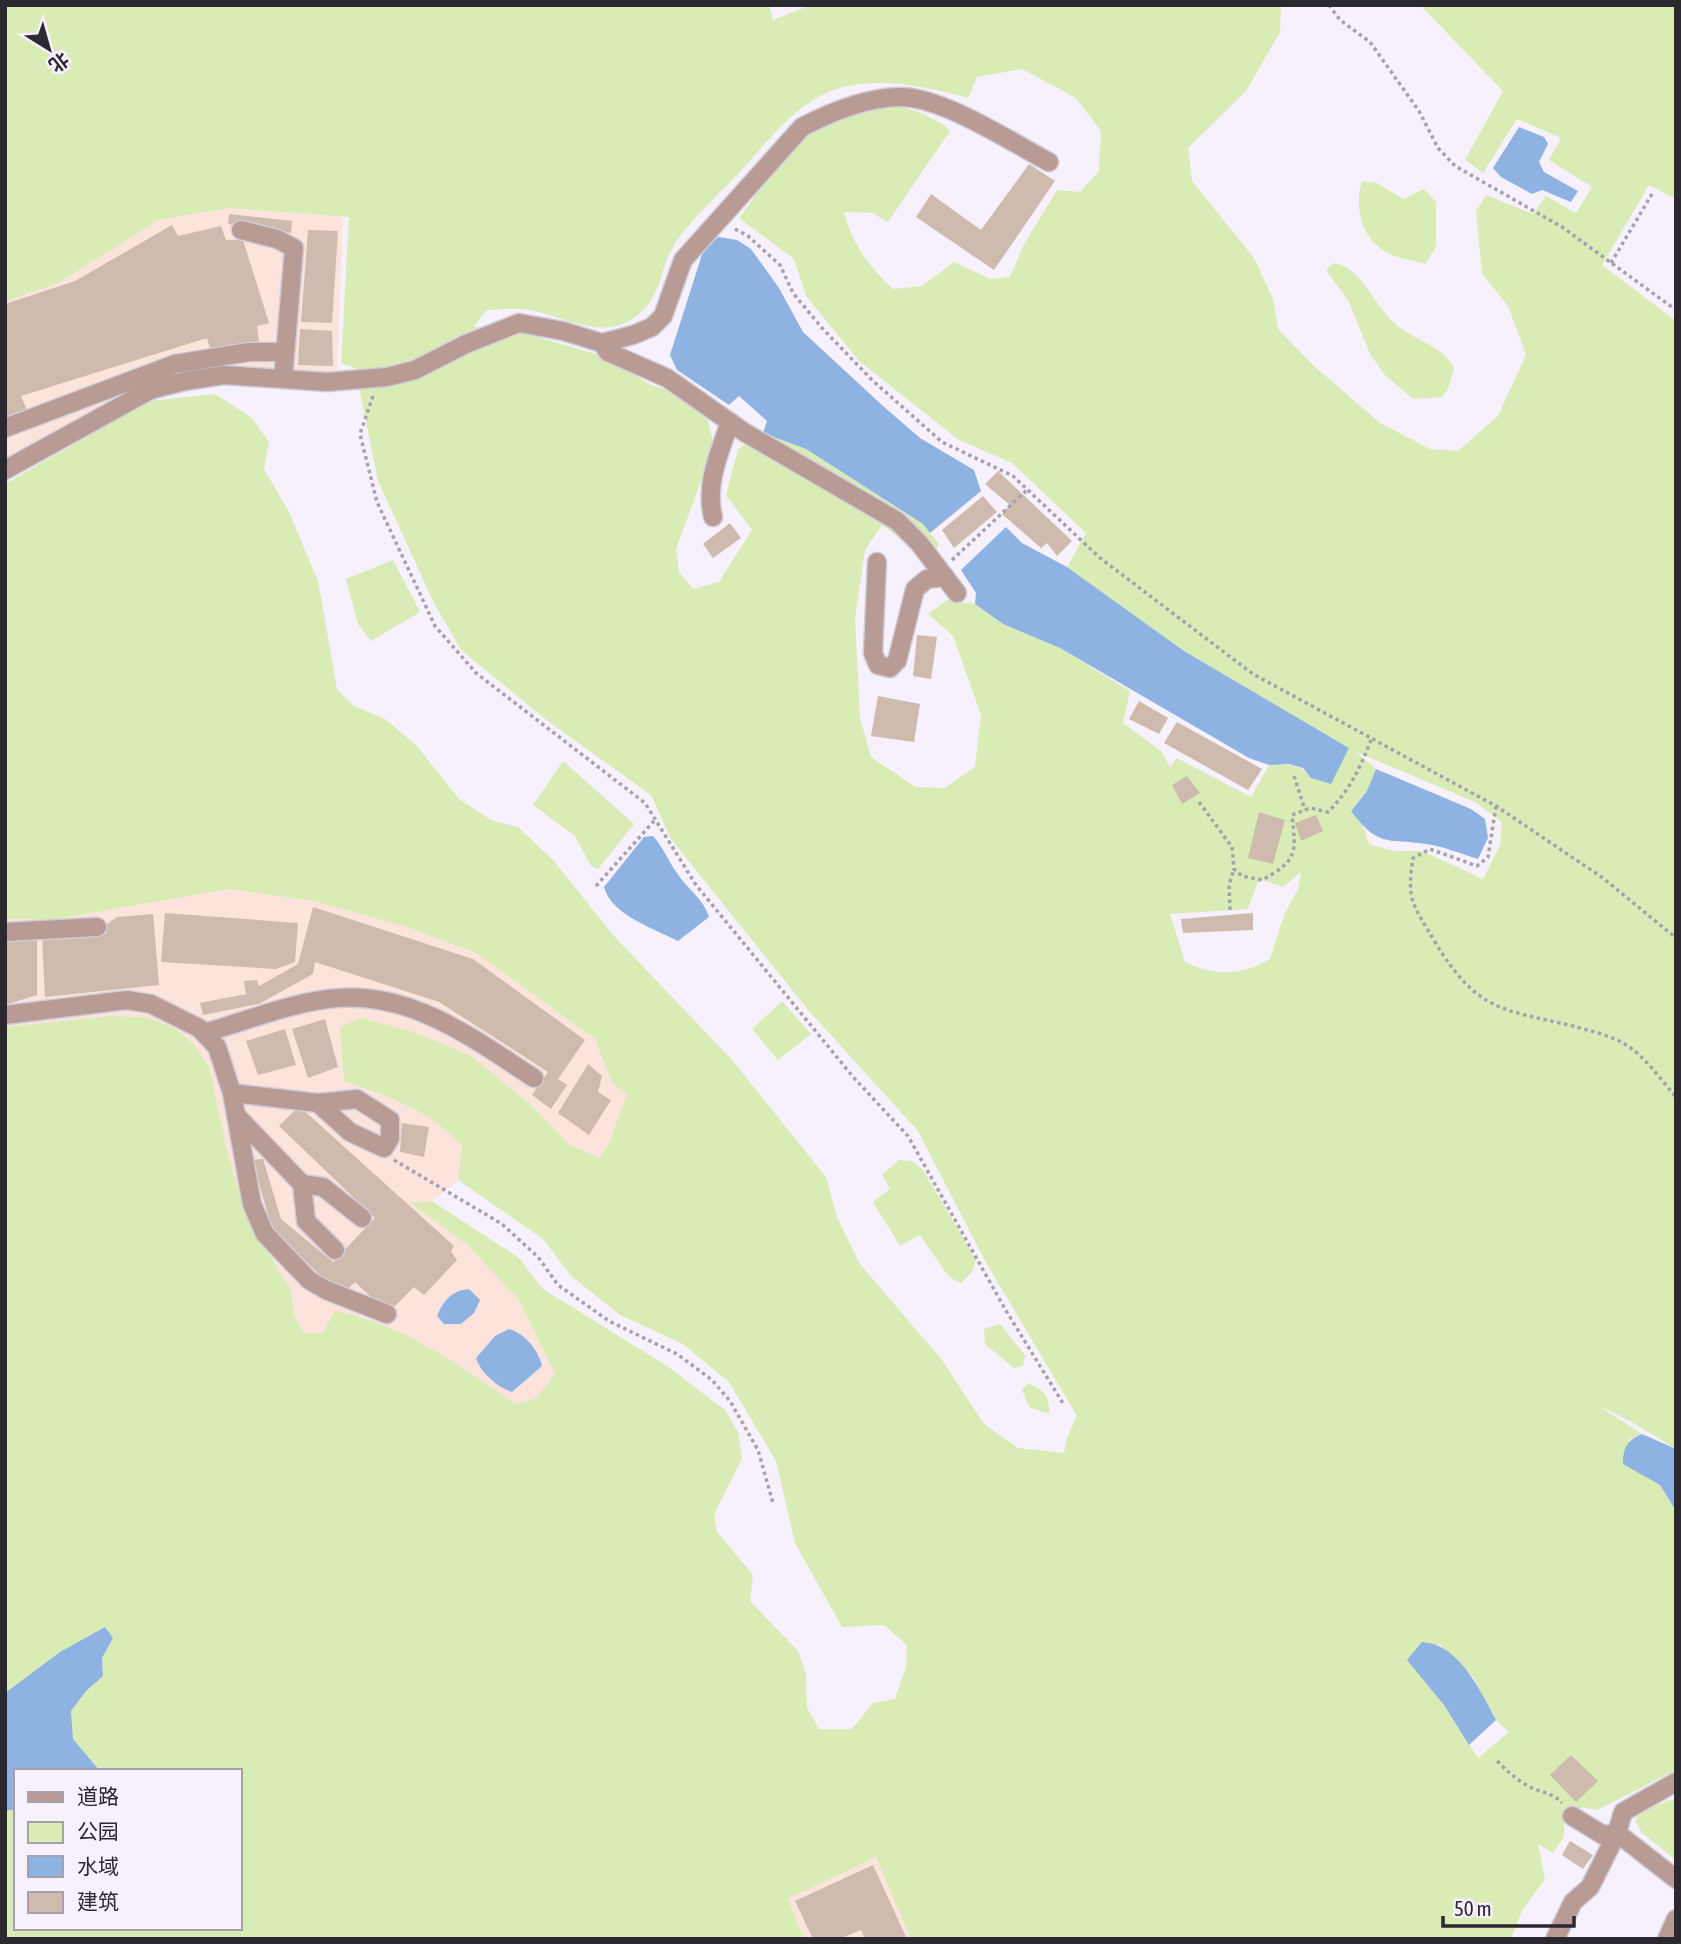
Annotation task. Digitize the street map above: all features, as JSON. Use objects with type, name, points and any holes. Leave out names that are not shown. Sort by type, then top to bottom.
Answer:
[{"type":"street","points":[[5,470],[150,390],[185,381],[224,375],[327,382],[387,377],[415,370],[466,344],[519,323],[563,331],[602,343],[634,335],[652,327],[663,316],[682,260],[802,127],[828,114],[868,101],[900,96],[950,109],[1049,162]]},
{"type":"street","points":[[241,230],[276,239],[294,248],[283,379]]},
{"type":"street","points":[[602,343],[608,352],[667,378],[730,422],[898,521],[945,572],[957,593]]},
{"type":"street","points":[[5,428],[175,364],[249,352],[285,352]]},
{"type":"street","points":[[713,517],[709,498],[712,478],[730,422]]},
{"type":"street","points":[[877,562],[873,653],[878,665],[890,668],[898,661],[915,589],[927,579],[945,572]]},
{"type":"street","points":[[5,932],[97,927]]},
{"type":"street","points":[[204,1033],[327,999],[359,998],[414,1008],[448,1022],[534,1078]]},
{"type":"street","points":[[5,1015],[127,1000],[151,1004],[204,1033],[217,1047],[232,1093],[252,1204],[265,1234],[309,1280],[326,1290],[387,1314]]},
{"type":"street","points":[[232,1093],[318,1103],[357,1099],[376,1108],[390,1120],[390,1138],[384,1148],[351,1132],[318,1103]]},
{"type":"street","points":[[236,1115],[302,1184],[306,1221],[335,1250]]},
{"type":"street","points":[[302,1184],[323,1187],[362,1218]]},
{"type":"street","points":[[1555,1939],[1573,1902],[1590,1887],[1617,1833],[1623,1812],[1676,1782]]},
{"type":"street","points":[[1572,1816],[1603,1835],[1617,1833],[1676,1879]]},
{"type":"street","points":[[1667,1939],[1676,1919]]},
{"type":"path","points":[[1329,5],[1340,20],[1370,43],[1419,111],[1438,148],[1455,166],[1562,227],[1676,310]]},
{"type":"path","points":[[1611,263],[1652,194]]},
{"type":"path","points":[[717,220],[748,236],[780,265],[793,293],[822,328],[872,380],[942,442],[1013,476],[1100,558],[1253,674],[1496,806],[1603,878],[1676,938]]},
{"type":"path","points":[[387,377],[370,400],[360,434],[377,502],[435,626],[476,673],[645,803],[696,886],[854,1078],[908,1136],[1005,1309],[1064,1405]]},
{"type":"path","points":[[945,572],[1028,489]]},
{"type":"path","points":[[1234,869],[1242,876],[1262,880],[1286,866],[1296,852],[1292,815],[1310,808],[1328,812],[1344,796],[1358,774],[1371,740]]},
{"type":"path","points":[[1294,776],[1305,810]]},
{"type":"path","points":[[1199,802],[1232,847],[1234,869],[1229,885],[1230,910]]},
{"type":"path","points":[[1496,806],[1488,857],[1477,866],[1430,849],[1413,858],[1411,902],[1442,953],[1466,986],[1485,1002],[1590,1030],[1628,1046],[1650,1066],[1676,1097]]},
{"type":"path","points":[[596,886],[654,821]]},
{"type":"path","points":[[384,1148],[395,1161],[502,1224],[538,1257],[558,1285],[609,1321],[677,1354],[712,1380],[730,1401],[758,1450],[773,1503]]},
{"type":"path","points":[[1497,1761],[1512,1776],[1531,1788],[1554,1794],[1572,1816]]},
{"type":"shaded area","points":[[229,208],[343,217],[337,373],[218,367],[5,461],[5,301],[57,284],[159,220]]},
{"type":"shaded area","points":[[229,889],[313,901],[410,928],[476,953],[595,1039],[612,1083],[628,1093],[609,1143],[600,1158],[569,1144],[531,1105],[471,1056],[344,1081],[394,1098],[447,1128],[462,1146],[458,1180],[432,1201],[411,1204],[467,1245],[519,1300],[555,1374],[536,1398],[516,1404],[394,1330],[361,1315],[323,1333],[304,1333],[294,1316],[291,1290],[247,1218],[227,1151],[209,1066],[176,1029],[146,1017],[110,1016],[5,1027],[5,919],[57,919]]},
{"type":"shaded area","points":[[876,1857],[911,1939],[804,1939],[788,1899]]},
{"type":"green space","points":[[5,5],[769,5],[773,20],[811,5],[1281,5],[1280,32],[1246,91],[1188,148],[1192,181],[1254,258],[1273,299],[1278,329],[1314,366],[1380,423],[1430,449],[1458,451],[1498,416],[1526,355],[1508,306],[1482,274],[1476,211],[1486,195],[1533,214],[1546,196],[1576,213],[1592,187],[1549,160],[1561,138],[1517,119],[1483,173],[1465,160],[1503,91],[1420,5],[1676,5],[1676,199],[1649,185],[1602,265],[1676,321],[1676,1449],[1597,1405],[1642,1434],[1630,1439],[1623,1463],[1660,1485],[1676,1511],[1676,1770],[1597,1810],[1582,1807],[1564,1822],[1564,1837],[1553,1853],[1538,1844],[1545,1879],[1522,1911],[1511,1939],[911,1939],[876,1857],[788,1899],[804,1939],[5,1939],[5,1811],[14,1809],[14,1930],[242,1930],[242,1769],[98,1769],[73,1739],[71,1711],[86,1691],[103,1676],[102,1658],[112,1638],[104,1628],[60,1652],[5,1693],[5,1027],[110,1016],[146,1017],[176,1029],[193,1044],[209,1066],[227,1151],[247,1218],[291,1290],[294,1316],[304,1333],[323,1333],[335,1311],[358,1316],[406,1335],[516,1404],[536,1398],[555,1374],[519,1300],[467,1245],[410,1203],[432,1201],[519,1258],[543,1289],[667,1366],[725,1410],[738,1432],[742,1459],[714,1514],[717,1532],[753,1575],[750,1601],[798,1651],[806,1674],[807,1708],[819,1729],[852,1729],[873,1703],[895,1699],[906,1667],[907,1645],[884,1625],[842,1627],[795,1543],[776,1461],[729,1382],[683,1344],[620,1315],[571,1276],[543,1239],[458,1180],[462,1146],[437,1123],[408,1106],[344,1081],[340,1027],[360,1018],[414,1032],[471,1056],[531,1105],[569,1144],[599,1158],[609,1143],[627,1094],[612,1083],[595,1039],[476,953],[410,928],[313,901],[229,889],[57,919],[5,919],[5,484],[109,424],[130,403],[215,394],[252,418],[269,442],[264,469],[289,512],[318,581],[337,689],[354,706],[385,719],[416,745],[459,799],[491,820],[518,827],[554,861],[613,935],[733,1061],[826,1177],[837,1217],[860,1264],[941,1359],[984,1424],[1018,1448],[1064,1453],[1067,1438],[1077,1416],[984,1259],[918,1131],[809,1011],[671,839],[651,795],[549,722],[461,650],[434,603],[378,481],[355,368],[341,363],[349,217],[229,208],[159,220],[57,284],[5,301]],"holes":[[[1022,69],[1076,98],[1101,131],[1099,171],[1080,192],[1057,190],[1023,246],[1010,277],[990,279],[954,262],[922,286],[893,289],[862,254],[844,212],[872,213],[888,222],[950,131],[926,116],[898,106],[852,113],[810,130],[791,147],[739,218],[794,259],[806,296],[859,361],[959,440],[1012,463],[1086,533],[1067,567],[1184,651],[1349,748],[1311,778],[1298,767],[1269,765],[1251,797],[1177,758],[1170,767],[1161,751],[1123,723],[1130,691],[1060,648],[1003,624],[975,604],[947,600],[928,614],[953,636],[981,715],[975,767],[945,788],[916,787],[871,757],[860,718],[855,618],[865,550],[882,525],[931,561],[939,544],[923,524],[806,449],[763,433],[738,449],[726,495],[752,530],[719,582],[693,589],[679,572],[676,549],[714,446],[708,420],[676,393],[651,385],[603,356],[512,330],[473,327],[487,310],[524,309],[578,324],[604,328],[627,322],[638,315],[653,298],[673,247],[686,229],[776,132],[798,111],[822,95],[839,88],[876,83],[933,89],[968,98],[977,77]],[[1356,752],[1475,802],[1502,822],[1500,845],[1483,879],[1422,851],[1394,851],[1369,844],[1364,828],[1351,810],[1367,791],[1376,769]],[[1301,872],[1298,889],[1284,915],[1270,959],[1249,969],[1228,972],[1206,970],[1185,962],[1170,914],[1248,909],[1259,879],[1283,887]],[[1438,1643],[1473,1677],[1496,1720],[1509,1732],[1478,1758],[1444,1705]]]},
{"type":"green space","points":[[1362,181],[1377,183],[1403,199],[1424,189],[1436,202],[1436,247],[1425,264],[1392,255],[1371,240],[1360,212]]},
{"type":"green space","points":[[1334,263],[1352,271],[1398,326],[1433,347],[1448,360],[1454,368],[1448,389],[1442,397],[1413,399],[1385,375],[1370,354],[1349,302],[1326,270]]},
{"type":"green space","points":[[393,560],[420,612],[371,641],[358,624],[346,579]]},
{"type":"green space","points":[[563,761],[634,824],[598,869],[591,866],[575,836],[533,805]]},
{"type":"green space","points":[[782,1001],[811,1034],[778,1060],[752,1029]]},
{"type":"green space","points":[[899,1160],[912,1161],[923,1170],[976,1260],[972,1272],[961,1283],[949,1277],[920,1235],[900,1246],[873,1202],[890,1189],[882,1175]]},
{"type":"green space","points":[[1000,1324],[1025,1355],[1023,1366],[1014,1368],[985,1344],[984,1329]]},
{"type":"green space","points":[[1028,1383],[1045,1395],[1049,1414],[1029,1407],[1022,1390]]},
{"type":"green space","points":[[1676,1798],[1676,1860],[1642,1833],[1635,1820],[1645,1810]]},
{"type":"water","points":[[1519,127],[1544,137],[1548,144],[1539,162],[1544,172],[1578,191],[1571,202],[1542,190],[1532,194],[1501,177],[1493,168]]},
{"type":"water","points":[[719,237],[737,240],[751,249],[779,288],[803,332],[920,438],[974,470],[981,491],[930,533],[923,524],[806,449],[763,433],[767,421],[739,396],[729,405],[677,370],[670,355],[705,245]]},
{"type":"water","points":[[1006,527],[1022,543],[1067,567],[1184,651],[1349,748],[1331,784],[1311,778],[1303,768],[1289,764],[1269,765],[1249,758],[1060,648],[1003,624],[975,604],[976,593],[961,570]]},
{"type":"water","points":[[1376,769],[1471,809],[1485,819],[1488,838],[1478,859],[1432,845],[1384,839],[1369,831],[1351,811],[1367,791]]},
{"type":"water","points":[[653,836],[709,917],[678,941],[624,913],[608,897],[604,887],[644,837]]},
{"type":"water","points":[[469,1289],[480,1300],[474,1313],[461,1324],[444,1324],[437,1316],[445,1301],[457,1292]]},
{"type":"water","points":[[509,1329],[530,1343],[542,1366],[512,1392],[490,1379],[476,1358],[495,1336]]},
{"type":"water","points":[[1642,1434],[1676,1449],[1676,1511],[1660,1485],[1623,1464],[1627,1445]]},
{"type":"water","points":[[105,1627],[113,1638],[102,1658],[103,1676],[86,1691],[71,1711],[73,1739],[98,1769],[14,1769],[14,1809],[5,1811],[5,1693],[60,1652]]},
{"type":"water","points":[[1422,1642],[1447,1651],[1467,1670],[1496,1720],[1469,1745],[1444,1705],[1407,1660]]},
{"type":"building","points":[[1029,164],[1055,181],[994,270],[916,217],[931,194],[981,230]]},
{"type":"building","points":[[229,214],[292,221],[291,233],[228,224]]},
{"type":"building","points":[[172,225],[178,236],[221,226],[226,240],[243,240],[269,323],[257,326],[259,342],[211,352],[207,338],[21,396],[27,410],[5,418],[5,304],[75,281]]},
{"type":"building","points":[[308,230],[338,231],[332,323],[301,322]]},
{"type":"building","points":[[300,329],[332,331],[333,366],[298,365]]},
{"type":"building","points":[[998,471],[1072,541],[1057,556],[1047,543],[1041,548],[1002,514],[1010,505],[985,484]]},
{"type":"building","points":[[983,496],[997,512],[954,548],[942,530]]},
{"type":"building","points":[[730,523],[741,538],[713,558],[703,544]]},
{"type":"building","points":[[917,635],[937,637],[931,679],[913,676]]},
{"type":"building","points":[[878,696],[920,704],[914,742],[871,736]]},
{"type":"building","points":[[1139,701],[1168,718],[1159,734],[1129,719]]},
{"type":"building","points":[[1177,722],[1262,769],[1248,790],[1164,743]]},
{"type":"building","points":[[1187,776],[1200,793],[1182,804],[1172,785]]},
{"type":"building","points":[[1259,812],[1285,820],[1273,864],[1248,858]]},
{"type":"building","points":[[1316,815],[1323,831],[1301,841],[1295,823]]},
{"type":"building","points":[[313,907],[473,959],[585,1040],[558,1079],[567,1085],[551,1109],[532,1095],[548,1072],[439,1002],[315,962],[313,974],[259,1004],[203,1015],[200,1003],[246,994],[244,981],[257,980],[259,986],[298,964]]},
{"type":"building","points":[[165,913],[298,923],[295,962],[276,969],[161,962]]},
{"type":"building","points":[[1253,913],[1253,930],[1183,933],[1181,919]]},
{"type":"building","points":[[153,914],[159,985],[45,997],[42,937],[106,934],[106,925],[117,917]]},
{"type":"building","points":[[16,938],[37,940],[37,995],[5,1005],[5,942],[14,942]]},
{"type":"building","points":[[325,1019],[338,1067],[308,1078],[292,1029]]},
{"type":"building","points":[[285,1029],[296,1065],[258,1075],[246,1041]]},
{"type":"building","points":[[588,1064],[602,1076],[598,1092],[611,1100],[589,1135],[558,1113]]},
{"type":"building","points":[[299,1106],[454,1246],[451,1251],[457,1260],[424,1295],[414,1287],[391,1310],[379,1299],[372,1298],[355,1282],[347,1290],[329,1284],[272,1228],[252,1160],[263,1159],[281,1219],[333,1262],[375,1218],[279,1126]]},
{"type":"building","points":[[402,1123],[429,1127],[424,1157],[400,1152]]},
{"type":"building","points":[[1571,1755],[1598,1781],[1576,1802],[1550,1775]]},
{"type":"building","points":[[1570,1841],[1593,1855],[1583,1869],[1562,1855]]},
{"type":"building","points":[[873,1865],[907,1939],[865,1939],[861,1930],[839,1939],[813,1939],[795,1901]]}]
